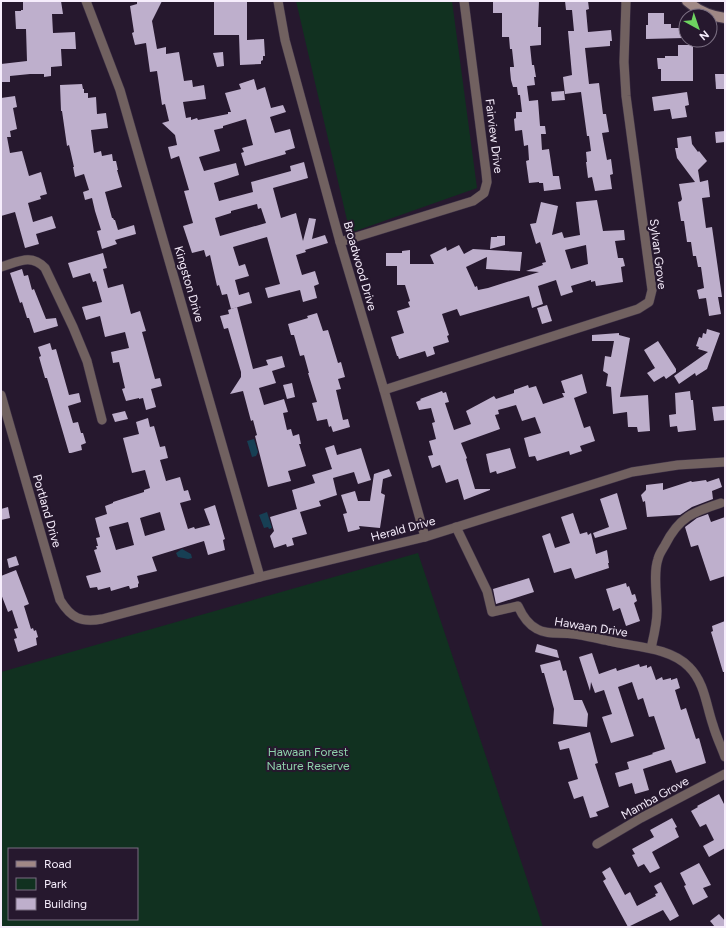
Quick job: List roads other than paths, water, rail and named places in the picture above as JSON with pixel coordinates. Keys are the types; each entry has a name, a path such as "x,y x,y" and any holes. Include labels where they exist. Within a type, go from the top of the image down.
{"street":[{"name":"Kingston Drive","path":"86,1 120,90 260,577"},
{"name":"Broadwood Drive","path":"278,1 285,40 340,242 384,390 425,537"},
{"name":"Fairview Drive","path":"340,242 473,201 484,193 487,182 486,172 464,1"},
{"name":"Sylvan Grove","path":"384,390 638,309 649,302 652,290 624,81 626,1"},
{"path":"687,1 697,10 725,18"},
{"path":"1,267 28,259 34,259 45,268 73,327 87,361 102,420"},
{"name":"Portland Drive","path":"1,395 60,600 70,614 86,621"},
{"name":"Herald Drive","path":"86,621 102,619 260,577 425,537 456,526 632,472 678,465 725,462"},
{"path":"651,648 656,627 657,559 671,532 680,523 698,511 722,503"},
{"name":"Hawaan Drive","path":"456,526 487,592 492,612 518,606 522,615 528,622 536,629 543,632 582,635 651,648 677,658 688,665 695,673 703,688 713,725 725,756"},
{"name":"Mamba Grove","path":"597,844 641,818 725,774"}],"water":[{"path":"254,439 258,452 256,456 252,457 247,441"},
{"path":"267,512 272,528 269,529 268,527 264,528 259,515"},
{"path":"182,549 191,554 192,558 188,559 178,557 176,553"}],"park label":[{"name":"Hawaan Forest Nature Reserve","path":"308,759"}]}
